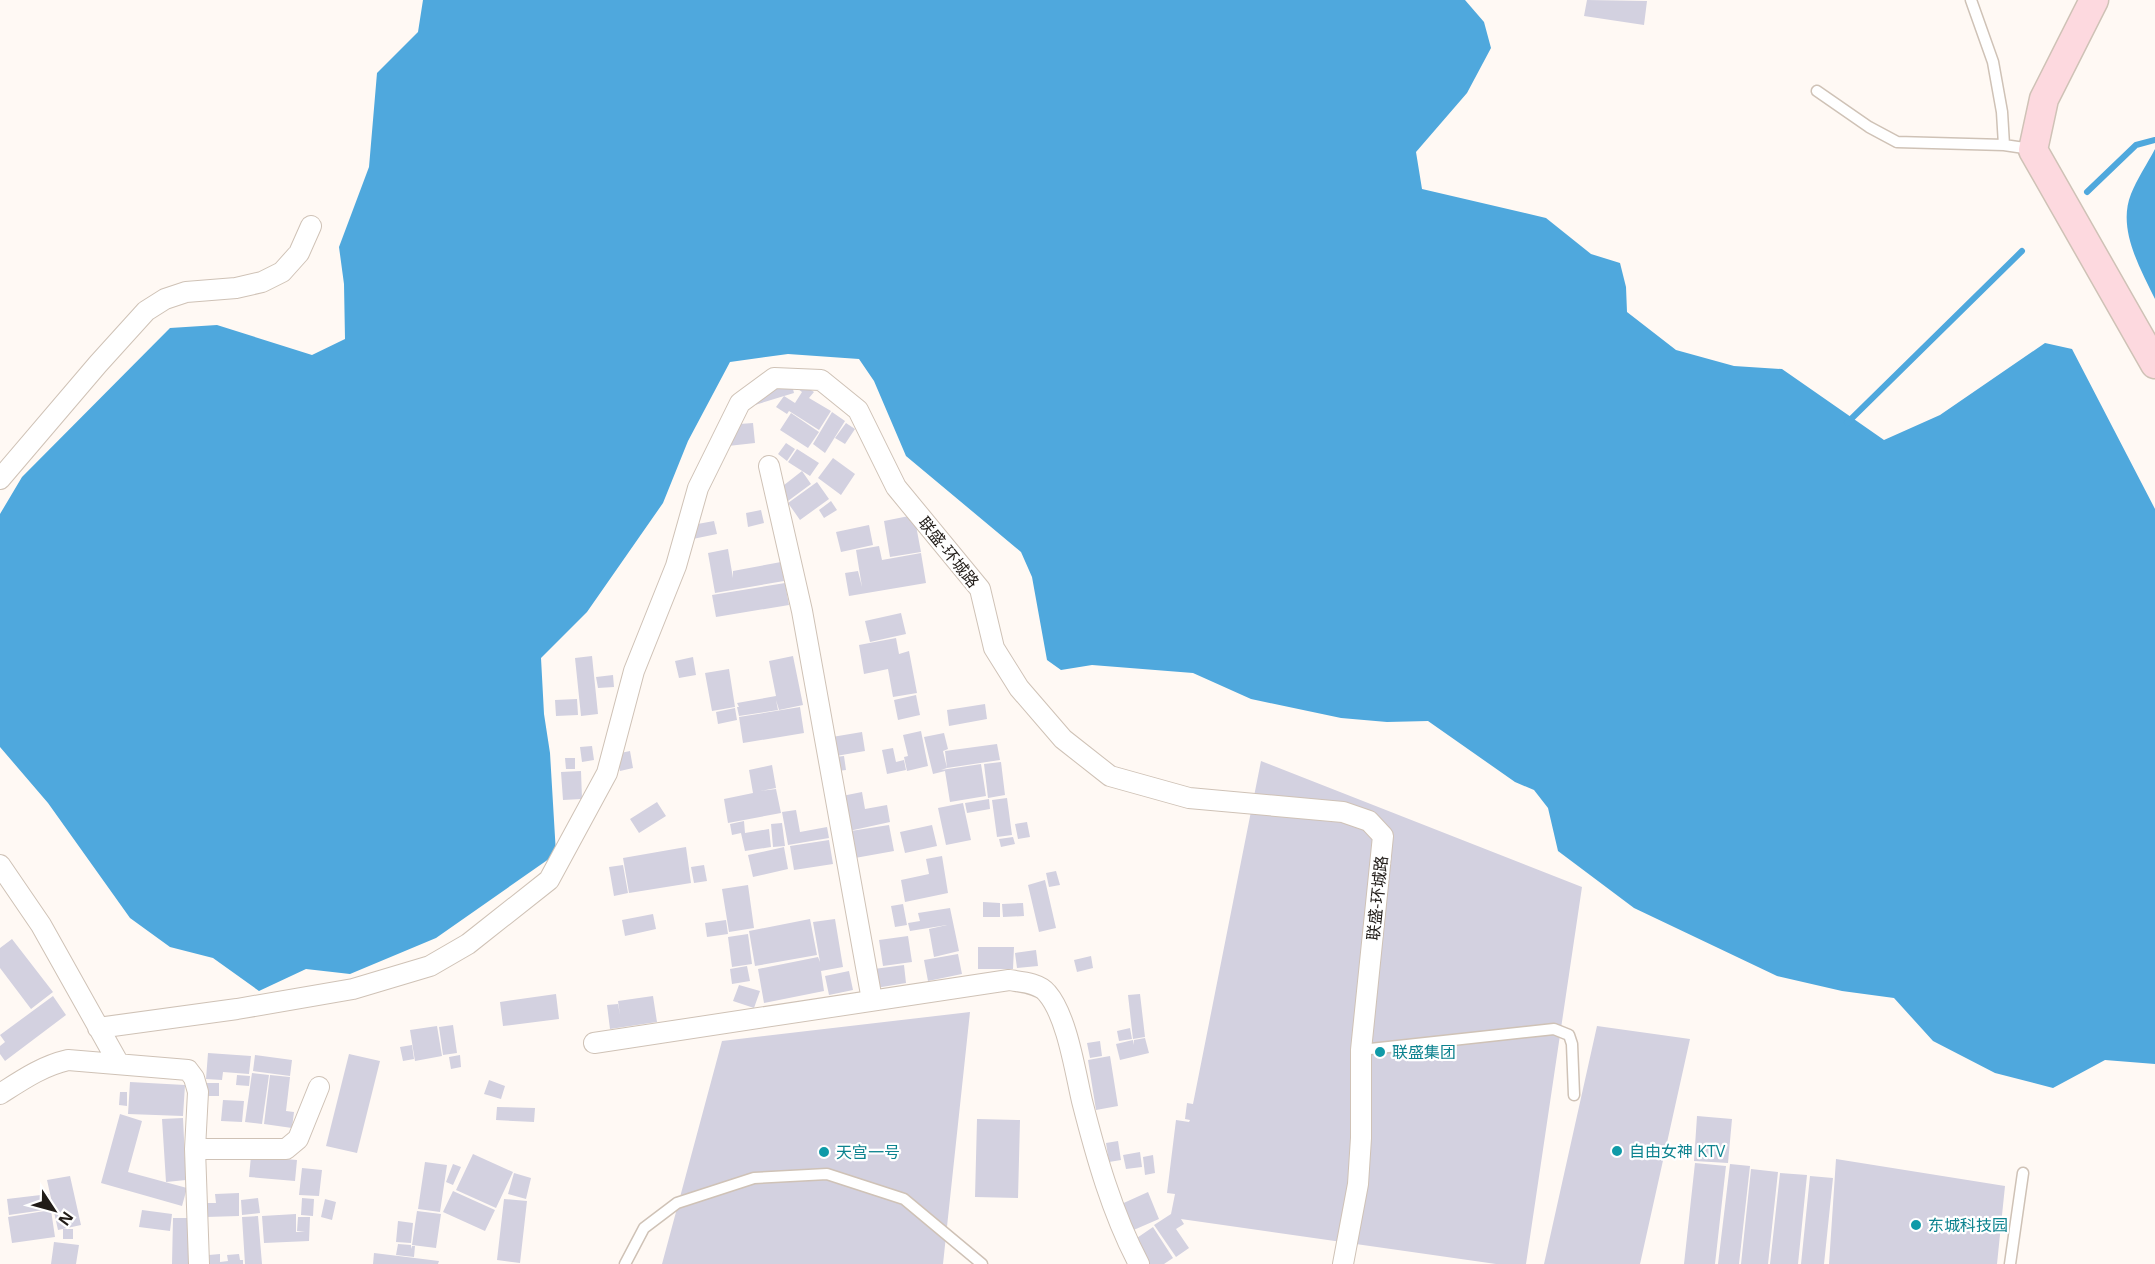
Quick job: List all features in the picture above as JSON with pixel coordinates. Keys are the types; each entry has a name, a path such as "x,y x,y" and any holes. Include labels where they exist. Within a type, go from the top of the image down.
{"street":[{"path":"2094,0 2044,99 2033,150 2155,364"},
{"path":"0,479 146,311 186,292 236,288 262,282 282,272 298,253 311,226"},
{"name":"联盛-环城路","path":"98,1028 237,1009 353,989 430,966 468,944 549,880 607,773 634,671 676,566 698,488 740,403 774,378 821,380 858,411 896,487 980,589 994,648 1019,688 1063,739 1110,776 1150,789 1189,798 1343,812 1369,821 1383,836 1361,1050 1361,1138 1358,1184 1343,1264"},
{"path":"769,466 802,611 872,1000"},
{"path":"0,865 41,925 119,1064"},
{"path":"594,1043 1009,980 1026,982 1045,990 1056,1007 1103,1176 1119,1221 1139,1264"},
{"path":"0,1094 37,1071 68,1060 188,1070 194,1078 198,1092 195,1149 199,1264"},
{"path":"195,1149 286,1149 298,1139 319,1087"}],"lane":[{"path":"1971,0 1993,63 2002,112 2004,145"},
{"path":"1817,91 1869,127 1897,142 2004,145 2033,150"},
{"path":"1361,1050 1554,1029 1569,1035 1572,1044 1574,1095"},
{"path":"2010,1264 2023,1173"},
{"path":"625,1264 644,1228 677,1203 754,1178 827,1174 904,1199 982,1264"}],"water":[{"path":"423,0 1465,0 1484,22 1491,48 1467,93 1416,152 1422,189 1546,218 1591,254 1620,263 1626,287 1627,312 1676,350 1734,366 1782,369 1884,440 1940,415 2045,343 2072,349 2155,509 2155,1064 2105,1060 2053,1088 1995,1073 1933,1041 1894,998 1842,991 1777,976 1634,908 1558,851 1548,808 1534,790 1515,782 1428,721 1387,722 1341,718 1251,699 1193,673 1092,665 1061,670 1047,660 1032,577 1021,552 906,456 874,381 859,359 788,354 730,362 688,441 663,503 587,612 541,658 556,854 436,938 350,974 306,969 259,991 213,958 170,947 130,918 48,803 0,747 0,514 22,477 170,328 217,325 312,355 345,339 344,284 339,247 369,167 377,73 418,32"},
{"path":"2155,149 2155,299 2132,248 2128,234 2127,207 2139,177"}],"building":[{"path":"1587,0 1647,1 1644,25 1584,16"},
{"path":"789,374 794,393 755,405 749,386"},
{"path":"802,384 814,392 809,398 831,411 819,430 789,411 787,414 776,407 784,396 795,403 802,392 798,389"},
{"path":"832,412 845,421 825,453 813,444"},
{"path":"791,413 819,432 808,448 780,430"},
{"path":"753,423 755,443 728,446 726,425"},
{"path":"846,423 855,429 845,444 835,438"},
{"path":"786,443 795,449 787,461 778,454"},
{"path":"797,449 819,463 810,476 788,462"},
{"path":"833,458 855,474 841,495 818,478"},
{"path":"802,471 811,484 788,501 779,489"},
{"path":"817,482 829,499 800,520 788,503"},
{"path":"831,501 837,510 824,518 819,510"},
{"path":"761,510 764,523 748,527 746,513"},
{"path":"914,515 921,552 890,557 884,521"},
{"path":"714,521 717,534 683,541 681,527"},
{"path":"869,525 873,545 841,552 836,532"},
{"path":"879,546 882,560 921,553 926,583 849,596 845,573 858,571 862,587 856,550"},
{"path":"728,549 733,578 733,571 781,562 784,581 715,593 708,553"},
{"path":"785,583 789,605 716,617 712,595"},
{"path":"901,613 906,634 870,642 865,621"},
{"path":"896,638 899,654 909,651 917,693 893,697 888,669 864,674 859,645"},
{"path":"592,656 598,714 581,716 575,658"},
{"path":"793,656 803,705 779,710 776,700 778,710 739,716 737,703 776,696 769,661"},
{"path":"693,657 696,675 679,678 675,661"},
{"path":"729,669 735,707 712,711 705,673"},
{"path":"613,675 614,687 598,688 596,677"},
{"path":"916,695 920,715 898,720 894,700"},
{"path":"577,699 578,715 556,716 555,700"},
{"path":"985,704 987,719 949,726 947,710"},
{"path":"800,707 804,733 743,743 739,717"},
{"path":"735,708 737,720 718,724 716,712"},
{"path":"921,731 928,766 907,771 904,757 908,756 903,735"},
{"path":"862,732 865,751 836,756 832,737"},
{"path":"944,733 948,749 943,751 947,768 941,770 981,764 986,796 950,802 945,771 933,774 924,737"},
{"path":"997,744 1000,760 947,768 945,751"},
{"path":"592,746 594,760 582,762 580,747"},
{"path":"893,748 896,762 904,760 906,770 887,774 882,750"},
{"path":"630,751 633,768 620,771 616,754"},
{"path":"844,756 846,770 837,771 835,757"},
{"path":"565,758 575,758 575,769 566,769"},
{"name":"联盛集团","path":"1261,761 1582,887 1526,1264 1496,1264 1181,1219 1184,1224 1176,1229 1189,1248 1176,1257 1154,1225 1171,1214 1175,1194 1167,1193 1176,1120 1189,1122 1190,1120 1185,1119 1187,1103 1193,1104"},
{"path":"1001,762 1005,795 988,798 984,764"},
{"path":"772,765 776,788 760,791 776,789 781,813 728,823 724,799 753,793 749,770"},
{"path":"581,771 582,799 563,800 561,772"},
{"path":"862,792 865,809 887,805 890,822 849,831 842,796"},
{"path":"1007,798 1012,835 997,837 992,800"},
{"path":"989,799 990,809 967,813 965,803"},
{"path":"657,802 666,816 639,833 630,819"},
{"path":"963,803 971,840 946,845 938,808"},
{"path":"796,810 800,832 827,827 829,838 788,845 782,812"},
{"path":"744,821 745,833 769,829 771,847 745,851 741,833 732,835 730,824"},
{"path":"1027,822 1030,837 1018,839 1015,824"},
{"path":"782,823 785,846 773,847 771,824"},
{"path":"889,825 894,851 855,858 851,831"},
{"path":"932,825 937,846 905,853 900,832"},
{"path":"1013,837 1015,844 1001,847 999,839"},
{"path":"829,840 833,864 794,870 790,846"},
{"path":"686,847 691,883 629,893 623,858"},
{"path":"784,847 788,869 753,877 748,855"},
{"path":"942,856 948,893 905,902 901,880 929,874 926,859"},
{"path":"623,865 628,893 614,896 609,867"},
{"path":"704,865 707,881 694,883 691,867"},
{"path":"1056,871 1060,885 1049,887 1046,873"},
{"path":"1045,880 1056,928 1039,932 1028,885"},
{"path":"748,885 754,928 729,932 722,889"},
{"path":"983,902 1000,903 1000,917 983,917"},
{"path":"1023,903 1024,916 1003,917 1002,904"},
{"path":"903,904 907,925 895,927 891,906"},
{"path":"950,908 959,951 934,957 929,929 947,925 910,931 908,923 920,921 918,913"},
{"path":"653,914 656,929 625,936 622,920"},
{"path":"810,919 817,955 755,966 749,931"},
{"path":"835,919 843,967 821,971 824,991 764,1003 758,969 818,957 820,962 813,922"},
{"path":"726,920 728,934 707,937 705,923"},
{"path":"748,934 752,964 732,967 728,937"},
{"path":"908,936 912,962 883,966 879,940"},
{"path":"12,939 53,992 31,1009 0,968 0,948"},
{"path":"978,947 1014,947 1013,969 978,969"},
{"path":"1036,950 1038,966 1017,968 1015,953"},
{"path":"958,954 962,974 928,981 924,960"},
{"path":"1091,956 1093,968 1077,972 1074,960"},
{"path":"904,965 906,983 876,988 874,969"},
{"path":"747,966 750,981 732,984 730,969"},
{"path":"849,971 853,990 829,995 825,976"},
{"path":"739,985 760,991 754,1008 733,1001"},
{"path":"556,994 559,1019 503,1026 500,1002"},
{"path":"1140,994 1145,1037 1133,1039 1128,995"},
{"path":"53,996 66,1015 5,1061 0,1054 0,1046 5,1042 0,1035"},
{"path":"653,996 657,1022 610,1029 607,1005 618,1004 620,1015 618,1001"},
{"name":"天宫一号","path":"970,1012 943,1264 662,1264 722,1041"},
{"path":"453,1025 457,1053 443,1055 439,1027"},
{"path":"437,1026 442,1056 415,1061 410,1030"},
{"name":"自由女神 KTV","path":"1597,1026 1690,1039 1640,1264 1544,1264"},
{"path":"1130,1028 1132,1039 1119,1041 1117,1031"},
{"path":"1145,1038 1149,1053 1120,1060 1116,1044 1133,1040 1134,1045 1134,1040"},
{"path":"1100,1041 1102,1056 1090,1058 1087,1043"},
{"path":"412,1045 414,1059 403,1061 400,1047"},
{"path":"208,1053 251,1056 249,1074 223,1072 222,1080 206,1079"},
{"path":"349,1054 380,1061 357,1153 326,1146"},
{"path":"255,1055 292,1060 290,1076 253,1071"},
{"path":"460,1055 461,1067 451,1069 449,1057"},
{"path":"1110,1056 1118,1106 1096,1110 1088,1060"},
{"path":"252,1073 269,1075 262,1124 245,1122"},
{"path":"237,1075 250,1076 249,1086 236,1085"},
{"path":"270,1075 290,1077 286,1111 294,1112 292,1128 264,1124"},
{"path":"489,1080 505,1086 501,1099 484,1094"},
{"path":"130,1082 185,1085 183,1116 128,1114"},
{"path":"207,1083 219,1083 219,1096 207,1096"},
{"path":"120,1092 127,1092 127,1106 119,1105"},
{"path":"223,1100 244,1101 242,1122 221,1121"},
{"path":"497,1107 535,1108 534,1122 496,1120"},
{"path":"120,1114 142,1121 128,1172 187,1188 182,1206 101,1183"},
{"path":"1697,1116 1732,1119 1728,1163 1694,1161"},
{"path":"183,1118 186,1180 166,1182 162,1119"},
{"path":"977,1119 1020,1120 1018,1198 975,1197"},
{"path":"1118,1141 1121,1160 1109,1162 1106,1143"},
{"path":"1140,1152 1142,1167 1126,1169 1123,1155"},
{"path":"473,1154 513,1172 496,1208 456,1190"},
{"path":"1153,1155 1155,1173 1145,1175 1143,1157"},
{"path":"251,1156 297,1160 295,1181 249,1177"},
{"name":"东城科技园","path":"1836,1159 2005,1186 1997,1264 1829,1264"},
{"path":"425,1162 447,1165 440,1212 418,1209"},
{"path":"1695,1163 1726,1166 1715,1264 1684,1264"},
{"path":"453,1164 461,1167 453,1185 446,1182"},
{"path":"1730,1164 1750,1166 1739,1264 1718,1264"},
{"path":"302,1168 322,1170 319,1196 299,1195"},
{"path":"1751,1169 1778,1172 1768,1264 1741,1264"},
{"path":"514,1173 531,1178 526,1199 508,1194"},
{"path":"1780,1173 1807,1175 1798,1264 1770,1264"},
{"path":"70,1176 81,1225 58,1230 47,1180"},
{"path":"1810,1176 1833,1178 1824,1264 1801,1264"},
{"path":"453,1191 495,1210 485,1231 443,1212"},
{"path":"1148,1192 1159,1219 1129,1232 1117,1206"},
{"path":"239,1193 239,1216 206,1217 206,1203 216,1203 215,1194"},
{"path":"49,1194 51,1209 9,1215 7,1199"},
{"path":"258,1198 260,1213 242,1215 241,1200"},
{"path":"302,1198 314,1199 313,1216 301,1215"},
{"path":"325,1199 336,1202 332,1220 321,1217"},
{"path":"504,1199 527,1201 520,1263 497,1260"},
{"path":"51,1210 55,1237 12,1243 8,1217"},
{"path":"142,1210 172,1214 170,1231 139,1227"},
{"path":"417,1211 441,1214 436,1248 412,1245"},
{"path":"296,1214 296,1232 305,1232 297,1231 298,1217 310,1217 309,1241 264,1243 262,1216"},
{"path":"258,1216 262,1264 245,1264 242,1217"},
{"path":"173,1218 190,1218 189,1264 172,1264"},
{"path":"398,1221 413,1223 411,1243 396,1242"},
{"path":"1153,1227 1173,1258 1164,1264 1146,1264 1131,1242"},
{"path":"63,1229 73,1229 73,1239 63,1239"},
{"path":"54,1242 79,1245 76,1264 51,1264"},
{"path":"398,1244 411,1245 411,1249 415,1246 414,1257 396,1255"},
{"path":"374,1253 439,1261 438,1264 373,1264"},
{"path":"220,1254 220,1262 228,1261 227,1255 239,1254 243,1264 210,1264 209,1255"}],"waterway":[{"path":"2087,192 2136,145 2155,140"},
{"path":"1847,423 2022,251"}],"place":[{"name":"联盛集团","path":"1380,1052"},
{"name":"自由女神 KTV","path":"1617,1151"},
{"name":"天宫一号","path":"824,1152"},
{"name":"东城科技园","path":"1916,1225"}]}
